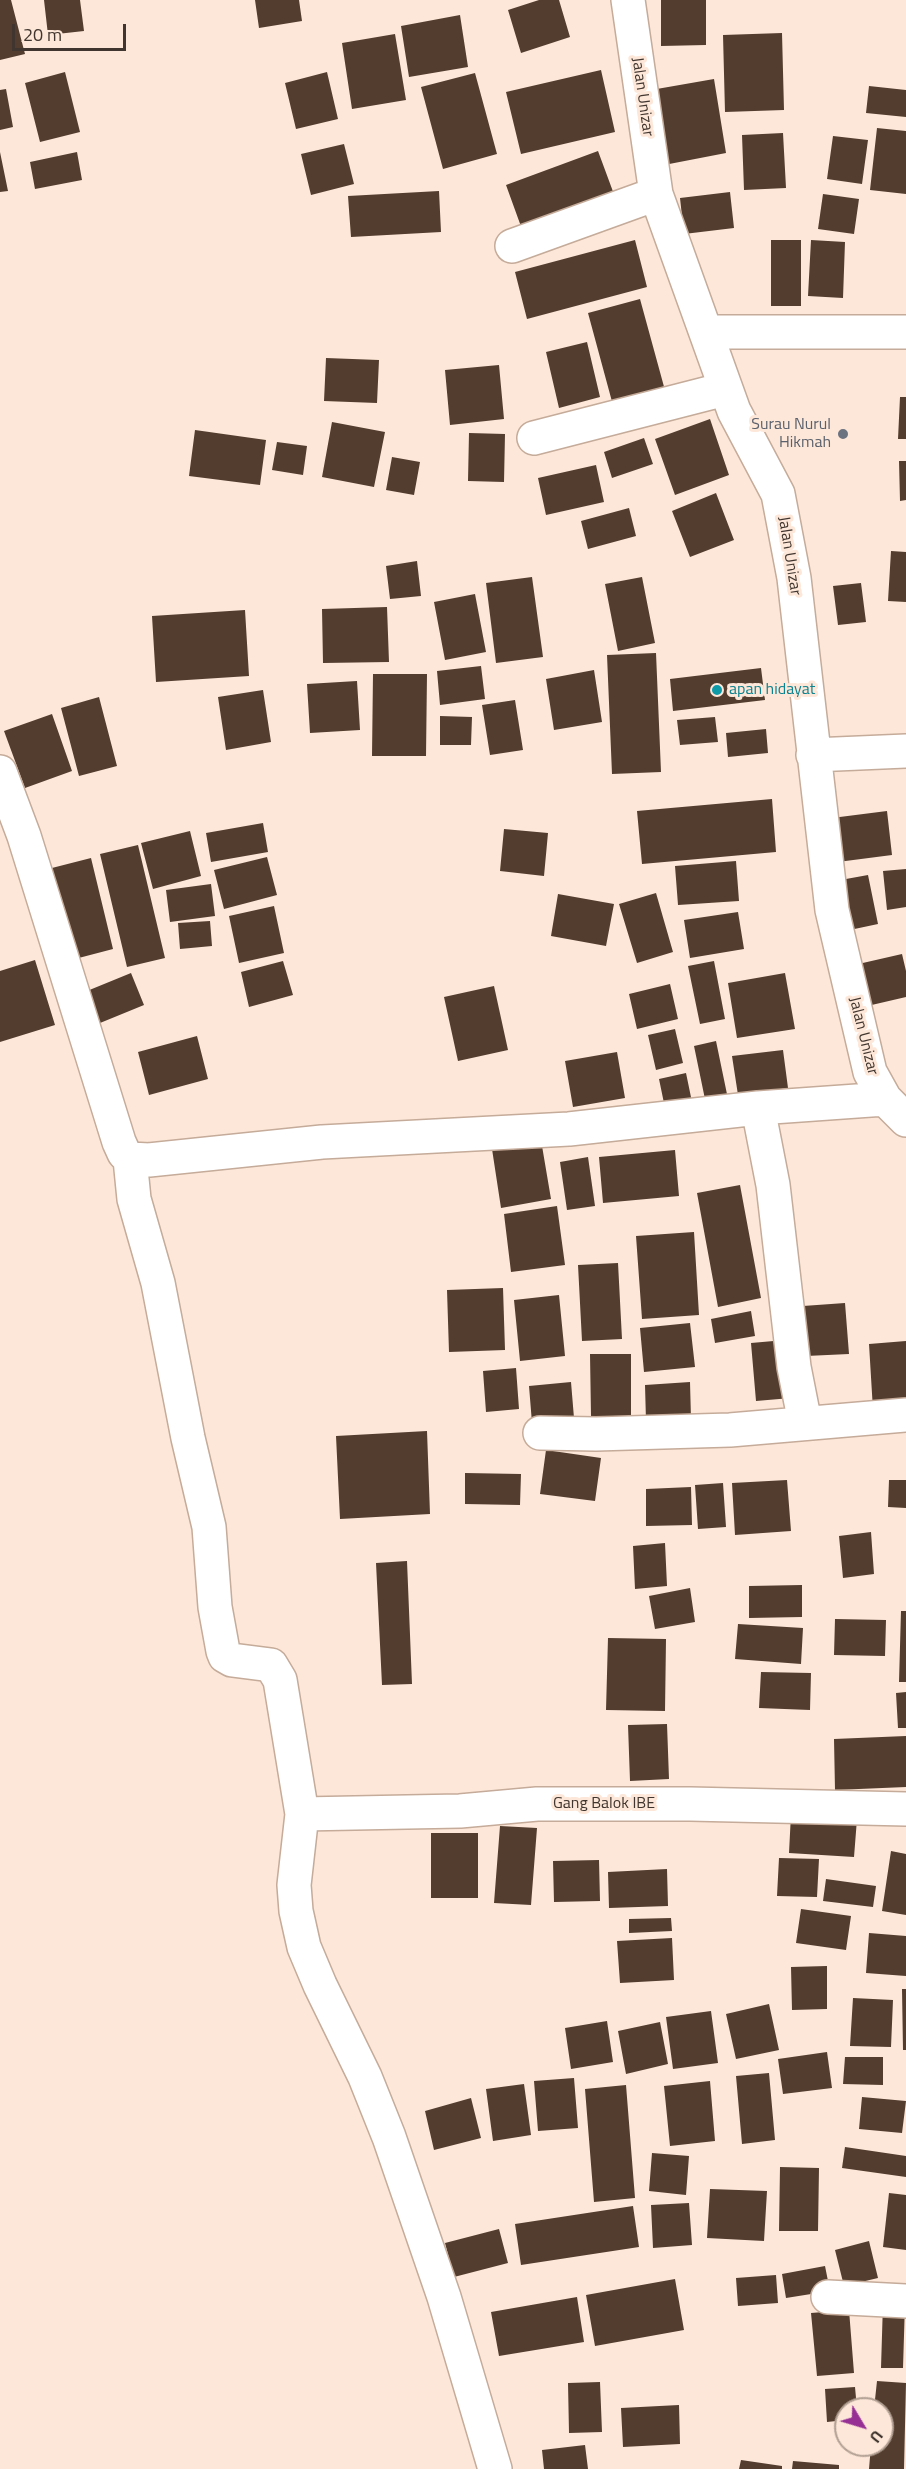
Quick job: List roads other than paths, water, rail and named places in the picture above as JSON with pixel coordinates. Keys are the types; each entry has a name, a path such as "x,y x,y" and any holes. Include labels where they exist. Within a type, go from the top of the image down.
{"street":[{"name":"Jalan Unizar","path":"628,0 656,194 734,411 778,494 794,578 832,910 870,1072 895,1109"},
{"path":"512,246 656,194"},
{"path":"707,332 906,332"},
{"path":"534,438 725,388"},
{"path":"813,755 906,751"},
{"path":"0,772 24,836 119,1142 130,1159 134,1199 158,1283 188,1438 209,1527 215,1607 223,1651 232,1660 271,1665 280,1680 302,1814 294,1885 296,1911 304,1947 365,2077 389,2137 444,2297 495,2469"},
{"path":"130,1159 149,1160 322,1142 569,1129 759,1108 895,1109"},
{"path":"759,1108 772,1185 794,1366 805,1423"},
{"path":"540,1433 596,1434 719,1430 906,1415"},
{"name":"Gang Balok IBE","path":"302,1814 460,1811 537,1804 690,1804 906,1809"},
{"path":"828,2297 906,2301"}],"place":[{"name":"Surau Nurul Hikmah","path":"843,434"},
{"name":"apan hidayat","path":"717,690"}]}
